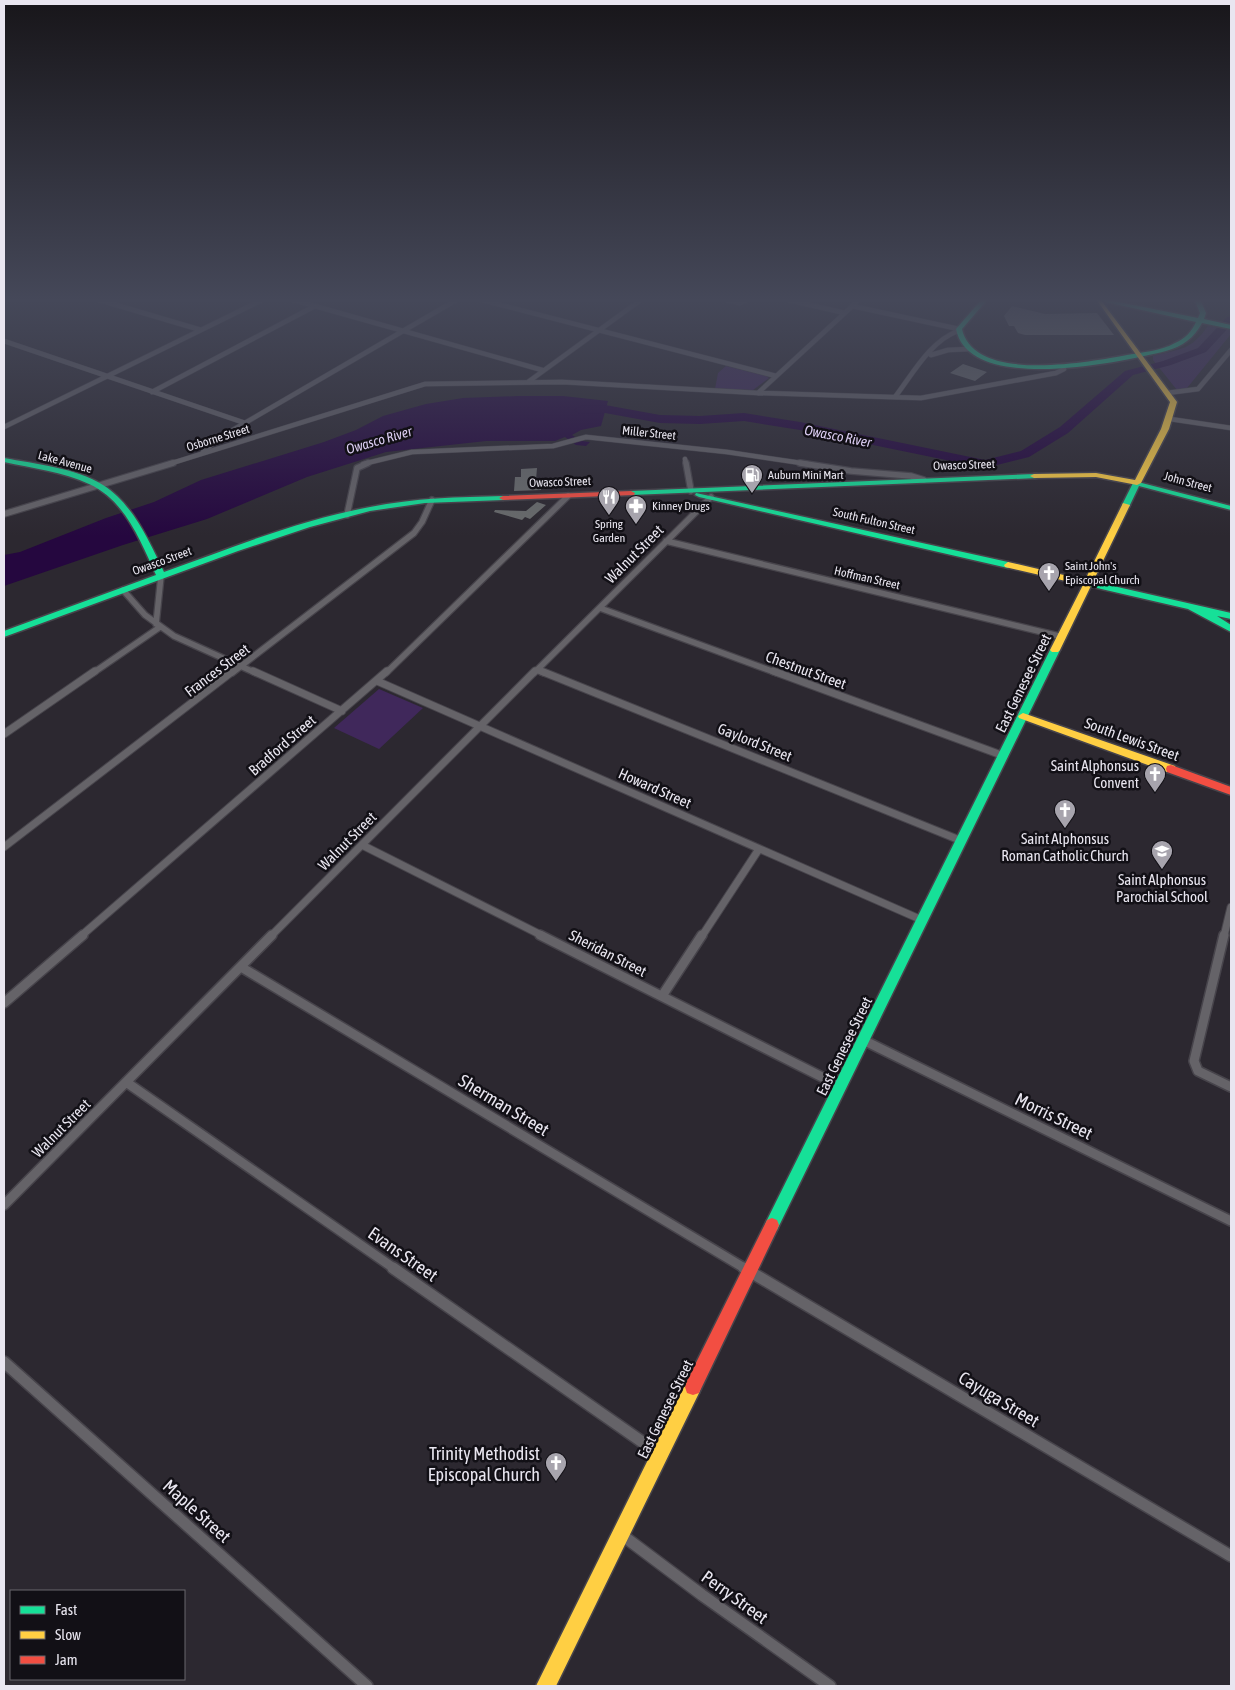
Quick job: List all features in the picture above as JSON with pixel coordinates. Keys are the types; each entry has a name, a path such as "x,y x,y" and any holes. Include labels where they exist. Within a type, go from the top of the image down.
{"main road":[{"path":"1156,378 1167,392 1175,407 1170,420"},
{"name":"East Genesee Street","path":"546,1686 1087,584 1170,420"},
{"name":"Lake Avenue","path":"4,460 100,486 116,502 136,528 161,576"},
{"name":"Owasco Street","path":"4,634 262,540 347,515 432,500 691,491 711,493 924,480 1081,474 1137,483"},
{"name":"John Street","path":"1137,483 1231,508"},
{"name":"South Fulton Street","path":"654,492 711,493 1181,605"},
{"path":"1181,605 1231,616"},
{"path":"1181,605 1215,618 1231,629"},
{"name":"South Lewis Street","path":"1023,716 1231,791"}],"street":[{"path":"4,427 103,378"},
{"path":"112,378 245,423"},
{"path":"152,392 179,378"},
{"path":"201,454 219,438 323,378"},
{"path":"528,382 533,378"},
{"path":"758,393 774,378"},
{"path":"895,397 911,378"},
{"name":"Osborne Street","path":"4,514 100,486 425,384 589,383 758,393 924,398 1035,378"},
{"path":"1167,392 1186,392 1198,389 1207,378"},
{"path":"1170,420 1231,428"},
{"name":"Miller Street","path":"347,515 357,468 372,462 416,451 553,446 581,438 727,452 845,470 911,476 924,480"},
{"path":"686,459 691,491"},
{"name":"Walnut Street","path":"4,1205 600,608 711,493"},
{"name":"Bradford Street","path":"4,1003 377,680 568,496"},
{"name":"Frances Street","path":"4,847 243,666 414,533 422,522 432,500"},
{"name":"Hoffman Street","path":"666,541 1062,636"},
{"path":"158,626 161,576"},
{"path":"123,590 142,612 158,626 174,636 342,711"},
{"name":"Chestnut Street","path":"600,608 1004,756"},
{"path":"4,734 158,626"},
{"name":"Gaylord Street","path":"537,670 962,841"},
{"name":"Howard Street","path":"377,680 922,920"},
{"name":"Sheridan Street","path":"362,845 840,1086"},
{"path":"662,996 759,849"},
{"path":"1231,907 1227,941 1201,1029 1194,1062 1198,1070 1231,1087"},
{"name":"Sherman Street","path":"241,967 656,1216 750,1270"},
{"name":"Morris Street","path":"863,1040 1231,1221"},
{"name":"Evans Street","path":"126,1082 659,1454"},
{"name":"Cayuga Street","path":"750,1270 1231,1556"},
{"name":"Maple Street","path":"4,1362 367,1686"},
{"name":"Perry Street","path":"620,1534 830,1686"}],"shaded area":[{"path":"717,378 769,378 753,390 715,389"},
{"path":"1167,378 1195,378 1187,388 1177,390"},
{"path":"379,689 423,708 379,749 334,728"}],"water":[{"path":"563,396 608,401 601,426 581,430 572,435 582,441 590,442 586,446 576,445 565,437 555,441 486,441 386,452 307,477 207,519 123,545 4,586 4,555 20,552 106,518 154,502 201,480 324,442 356,430 383,416 426,404 463,398"}],"building":[{"path":"965,378 979,378 975,381"},
{"path":"537,468 536,480 541,480 541,490 514,491 515,477 521,477 521,469"},
{"path":"537,502 546,505 530,519 525,517 522,520 494,512 495,510 526,511"}],"waterway":[{"name":"Owasco River","path":"580,410 605,409 660,419 700,420 744,417 800,426 985,464 1025,454 1064,430 1123,378"}],"traffic: fast":[{"path":"4,460 68,474 101,487 129,515 144,539 161,576"},
{"path":"631,493 1034,476"},
{"path":"1126,505 1137,483 1231,508"},
{"path":"699,495 1008,565"},
{"path":"4,634 235,549 307,525 370,509 425,501 503,498"},
{"path":"1087,583 1231,616"},
{"path":"1192,609 1215,618 1231,629"},
{"path":"772,1225 1055,650"}],"traffic: slow":[{"path":"1137,483 1165,429 1174,402 1156,378"},
{"path":"1034,476 1096,475 1137,483"},
{"path":"1055,650 1126,505"},
{"path":"1008,565 1087,583"},
{"path":"1023,716 1171,769"},
{"path":"546,1686 693,1387"}],"traffic: jam":[{"path":"503,498 631,493"},
{"path":"1171,769 1231,791"},
{"path":"693,1387 772,1225"}],"place":[{"name":"Auburn Mini Mart","path":"752,494"},
{"name":"Spring Garden","path":"609,516"},
{"name":"Kinney Drugs","path":"636,525"},
{"name":"Saint John's Episcopal Church","path":"1049,592"},
{"name":"Saint Alphonsus Convent","path":"1155,793"},
{"name":"Saint Alphonsus Roman Catholic Church","path":"1065,829"},
{"name":"Saint Alphonsus Parochial School","path":"1162,870"},
{"name":"Trinity Methodist Episcopal Church","path":"556,1482"}]}
